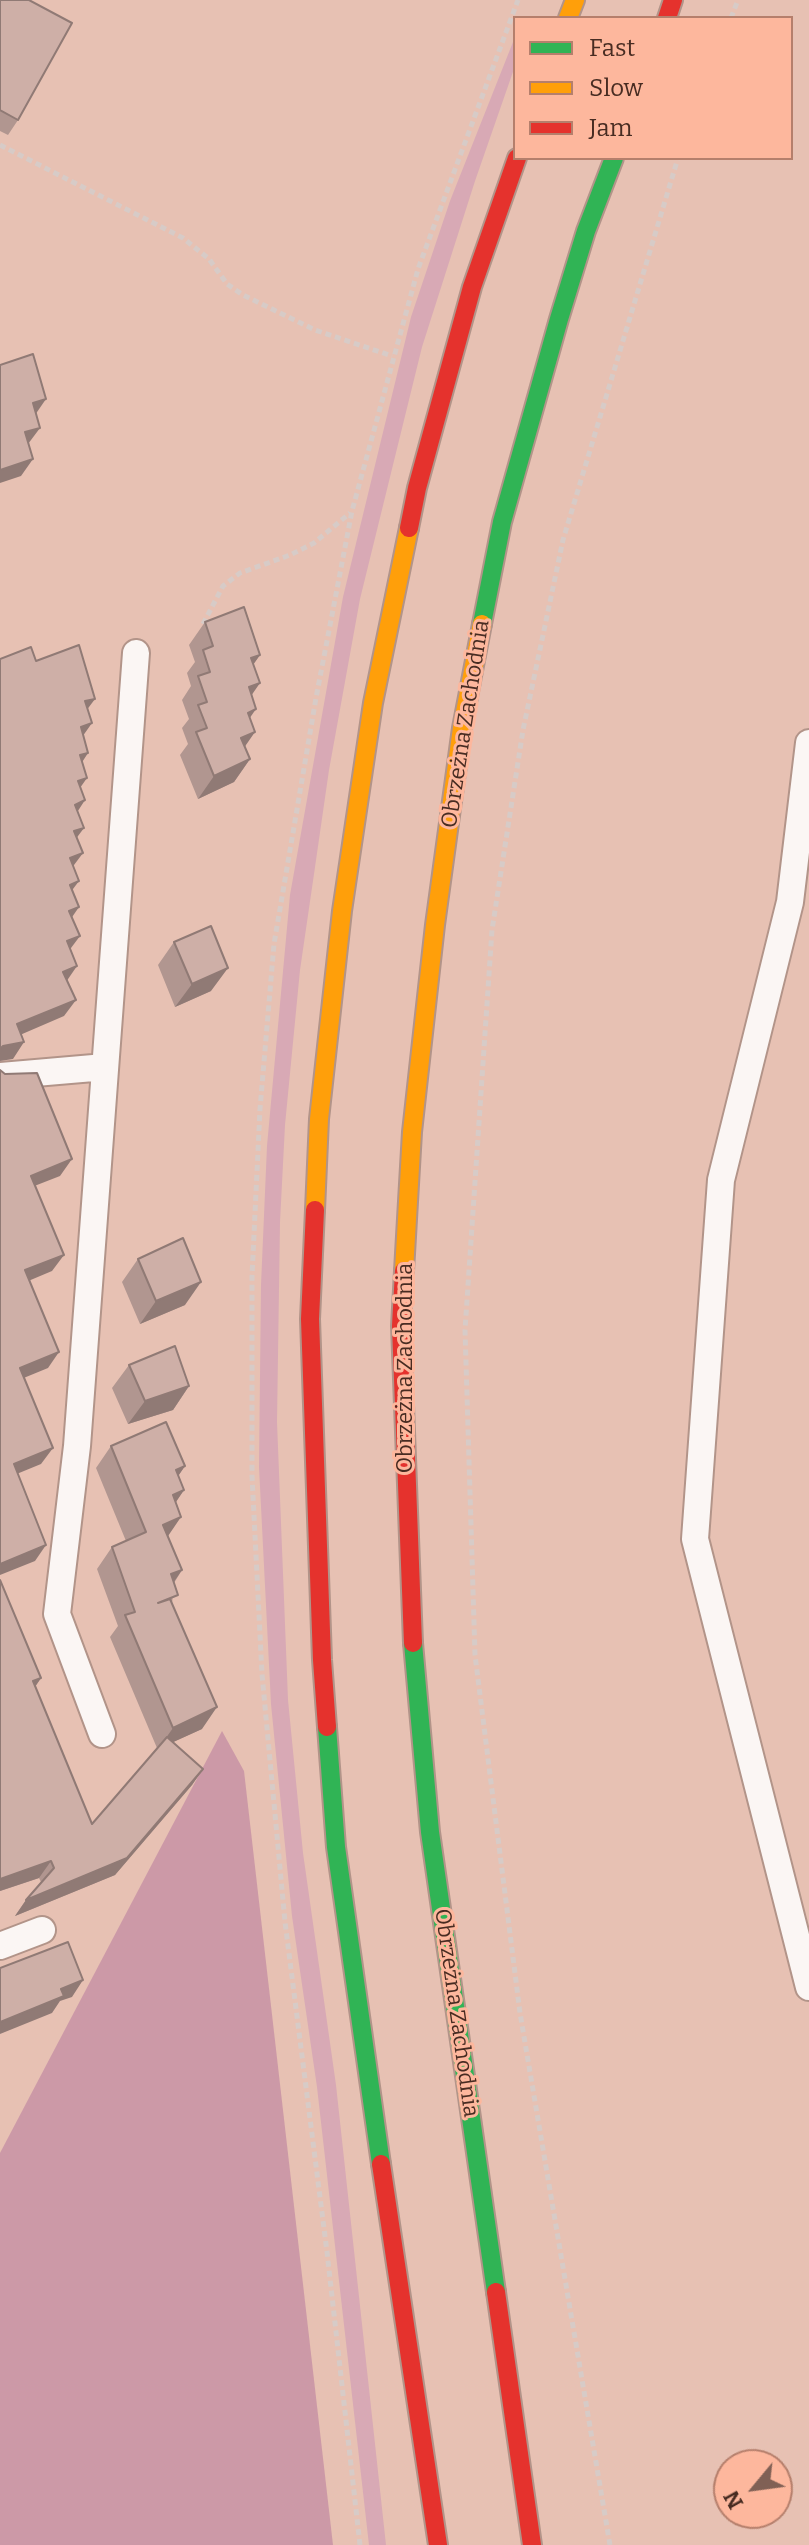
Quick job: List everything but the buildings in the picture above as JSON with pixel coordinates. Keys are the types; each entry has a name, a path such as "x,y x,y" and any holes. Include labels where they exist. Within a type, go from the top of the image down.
{"street":[{"path":"438,2545 336,1847 322,1660 310,1319 319,1119 342,911 373,703 417,488 472,287 516,160"},
{"name":"Obrzeżna Zachodnia","path":"532,2545 430,1832 414,1668 401,1326 412,1132 435,925 462,728 502,522 586,231 613,160"}],"lane":[{"path":"102,1734 57,1614 77,1446 136,653"},
{"path":"809,743 790,902 721,1180 695,1539 809,1987"},
{"path":"0,1076 105,1067"},
{"path":"0,1946 42,1930"}],"path":[{"path":"0,145 183,238 209,259 227,284 243,295 315,330 392,356"},
{"path":"610,2545 520,2013 475,1655 465,1330 492,930 523,730 563,540 677,160"},
{"path":"203,624 223,586 240,573 314,543 352,511"}],"shaded area":[{"path":"513,42 513,72 422,347 360,599 329,770 300,970 285,1125 277,1422 288,1700 303,1853 336,2085 386,2545 369,2545 317,2087 292,1916 271,1704 259,1467 261,1285 267,1146 290,895 343,597 411,317 450,201"},
{"path":"222,1731 244,1771 333,2545 0,2545 0,2153"}],"traffic: fast":[{"path":"482,624 502,522 559,319 586,231 613,160"},
{"path":"413,1643 430,1832 496,2292"},
{"path":"327,1727 336,1847 381,2164"}],"traffic: slow":[{"path":"569,16 575,0"},
{"path":"315,1210 319,1119 342,911 373,703 409,528"},
{"path":"404,1271 412,1132 435,925 462,728 482,624"}],"traffic: jam":[{"path":"668,16 673,0"},
{"path":"409,528 472,287 516,160"},
{"path":"315,1210 310,1319 327,1727"},
{"path":"404,1271 401,1326 413,1643"},
{"path":"381,2164 438,2545"},
{"path":"496,2292 532,2545"}]}
